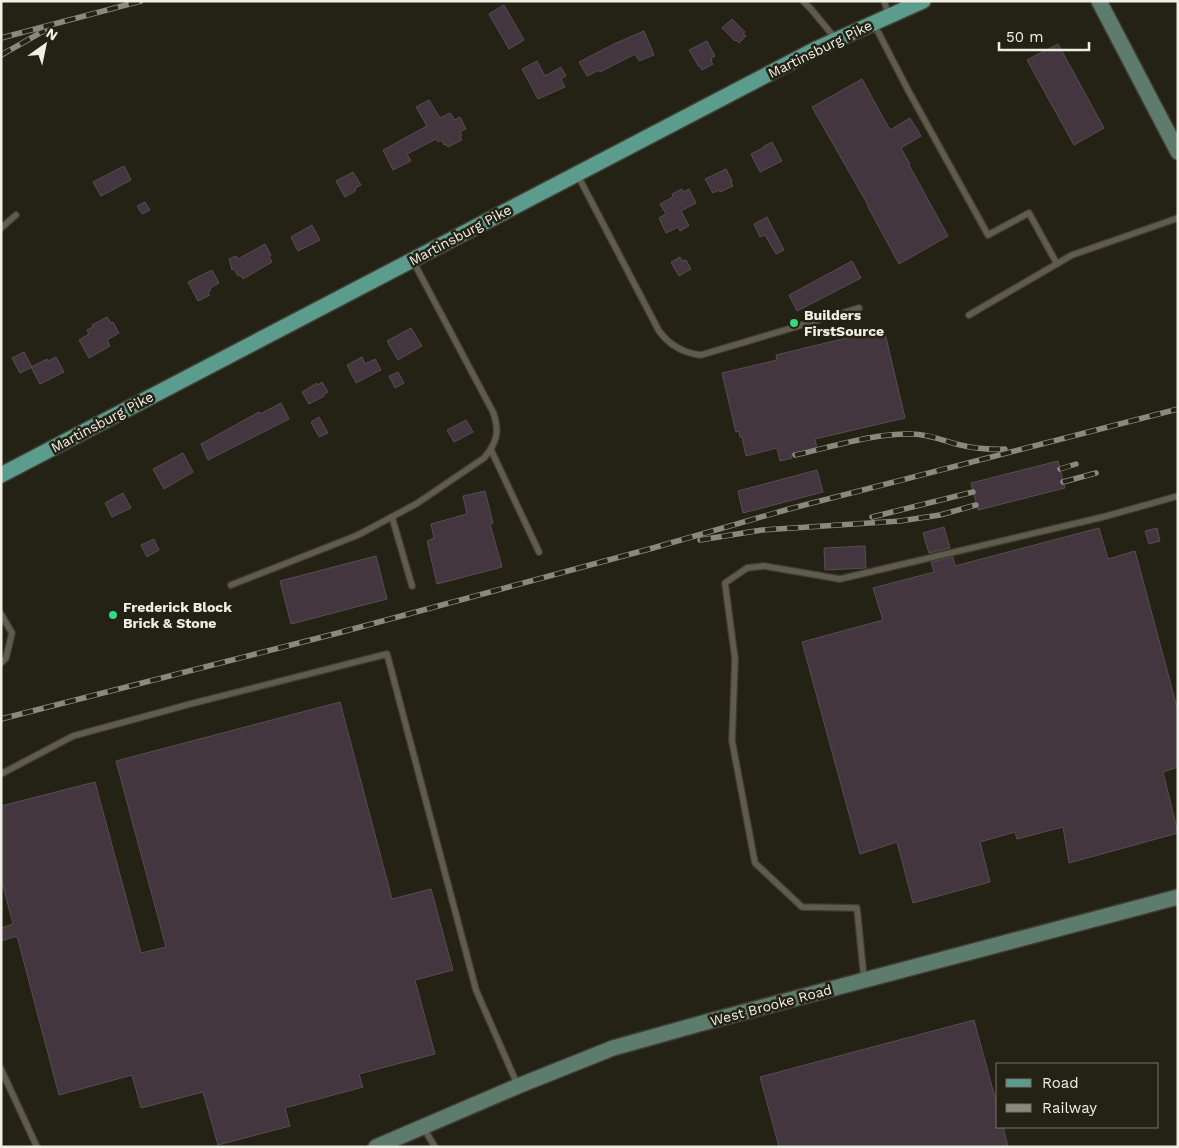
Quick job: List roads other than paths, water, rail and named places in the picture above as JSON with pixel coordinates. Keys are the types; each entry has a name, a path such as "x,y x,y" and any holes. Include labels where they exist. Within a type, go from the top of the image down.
{"main road":[{"name":"Martinsburg Pike","path":"1,475 836,40 923,1"}],"street":[{"path":"1099,1 1178,152"},
{"name":"West Brooke Road","path":"376,1147 518,1086 614,1048 1178,897"}],"lane":[{"path":"803,1 836,40"},
{"path":"884,1 889,16"},
{"path":"873,23 988,236 1029,212 1057,264"},
{"path":"577,174 659,331 669,343 679,350 701,355 859,308"},
{"path":"1,228 16,215"},
{"path":"969,315 1078,253 1178,218"},
{"path":"231,586 358,535 416,504 484,458 491,450 496,440 497,430 493,412 412,260"},
{"path":"491,450 539,552"},
{"path":"865,980 857,908 802,907 755,863 732,741 735,659 725,583 747,568 764,566 840,579 1103,516 1178,496"},
{"path":"392,517 412,586"},
{"path":"1,614 12,633 6,658 1,663"},
{"path":"1,774 72,736 387,654 476,990 518,1086"},
{"path":"1,1069 37,1147"},
{"path":"423,1126 435,1147"}],"railway":[{"path":"1,38 141,1"},
{"path":"1,55 45,31"},
{"path":"1,719 338,633 653,548 789,509 1178,409"},
{"path":"795,455 853,441 898,434 923,435 974,448 1005,449"},
{"path":"1060,469 1076,464"},
{"path":"1063,482 1096,473"},
{"path":"872,517 973,492"},
{"path":"700,540 762,530 900,521 940,515 976,505"}],"place":[{"name":"Builders FirstSource","path":"794,323"},
{"name":"Frederick Block Brick & Stone","path":"113,615"}]}
